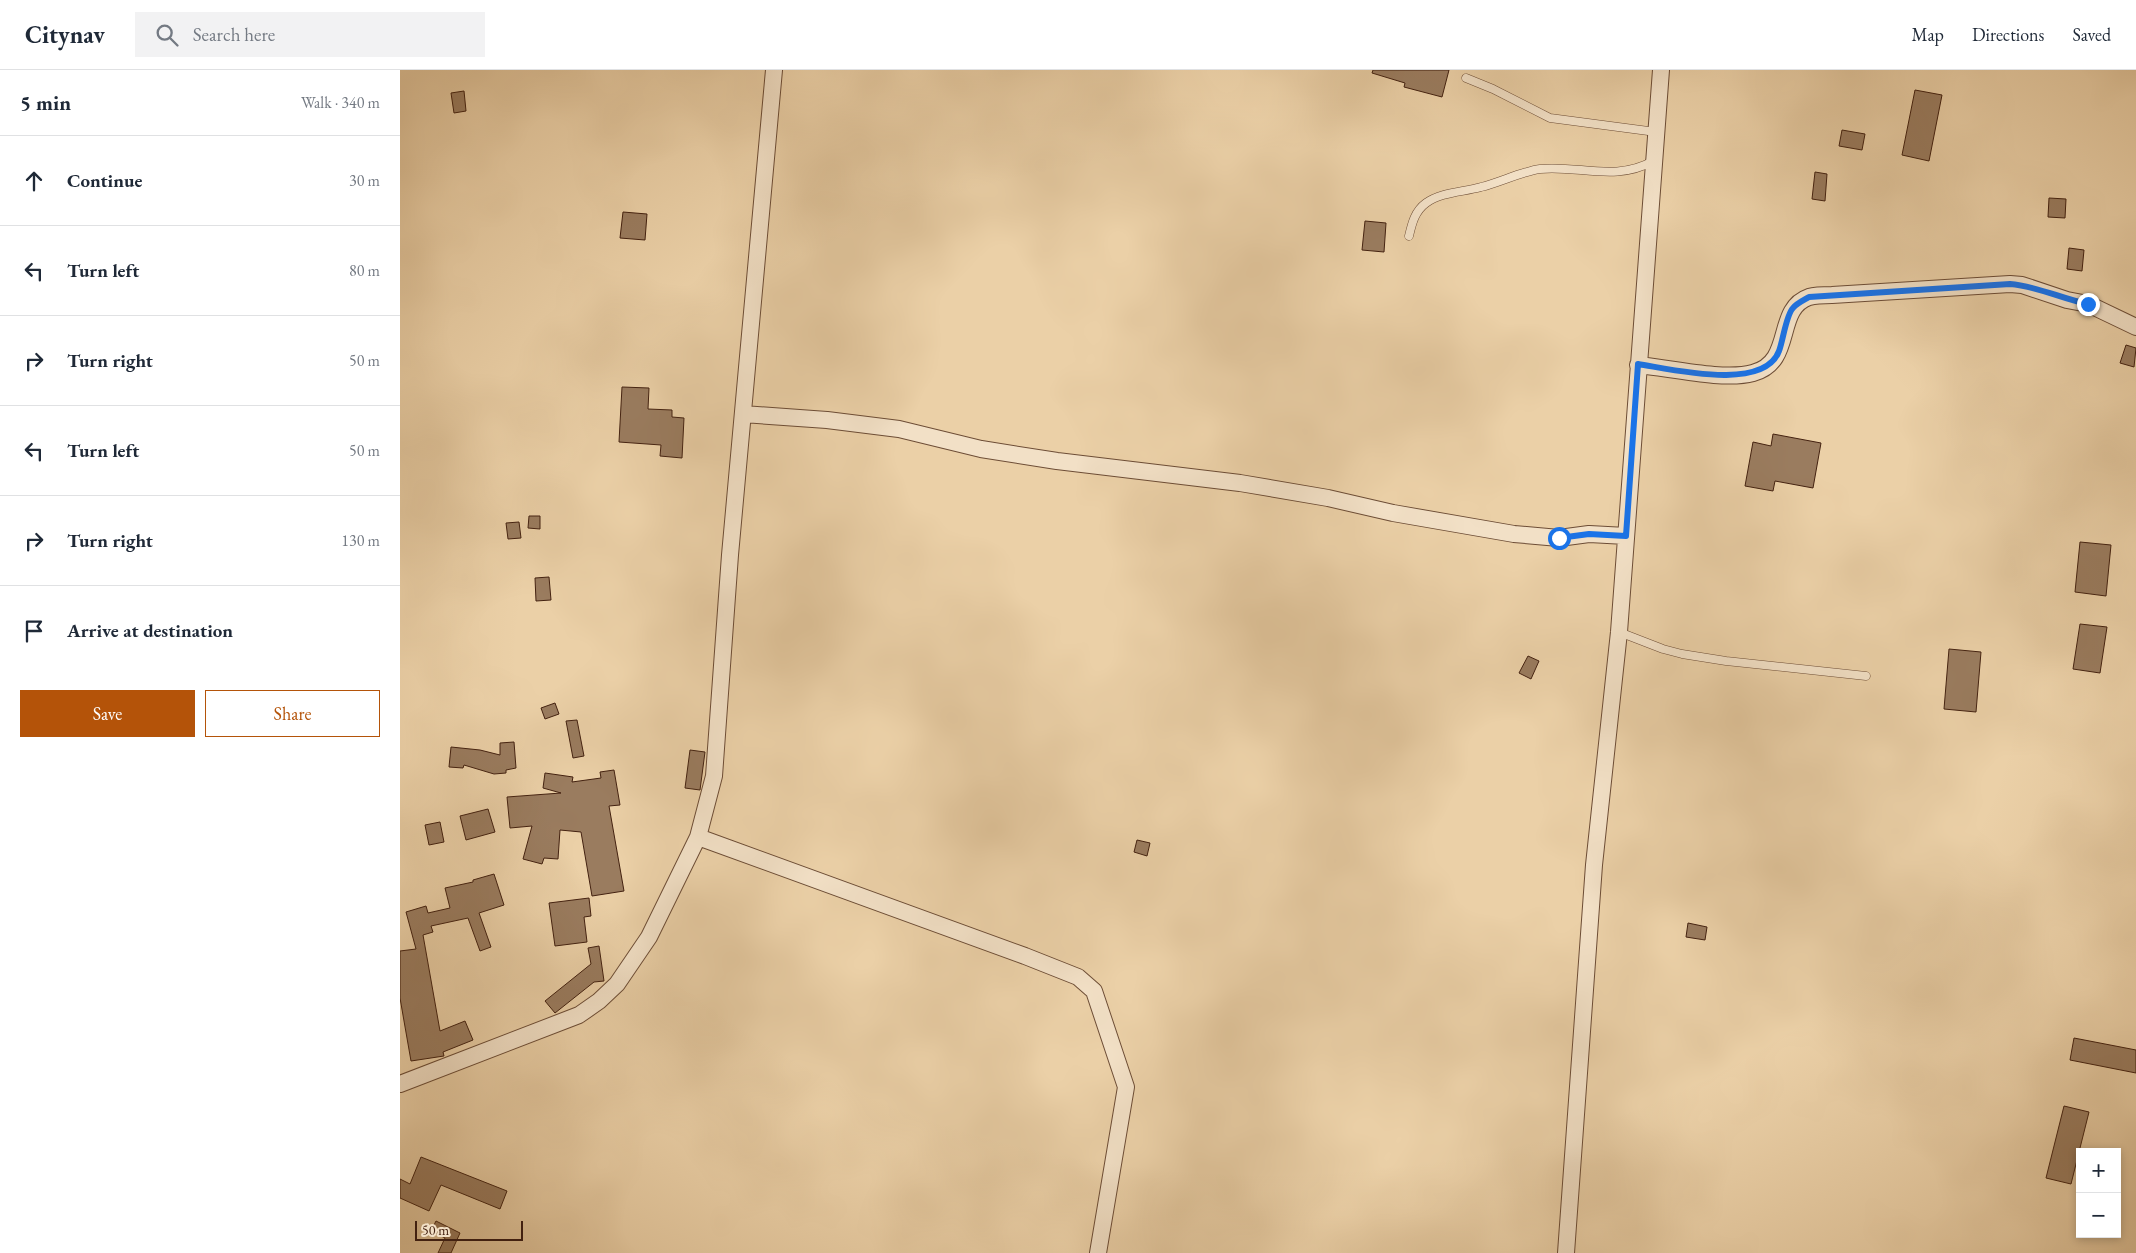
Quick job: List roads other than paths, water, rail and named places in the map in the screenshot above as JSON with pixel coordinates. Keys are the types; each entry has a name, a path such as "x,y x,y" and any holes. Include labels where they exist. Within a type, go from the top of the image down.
{"street":[{"path":"400,1084 579,1015 599,1001 617,984 649,937 698,837 714,776 730,556 774,70"},
{"path":"1566,1253 1594,866 1619,632 1661,70"},
{"path":"1638,364 1725,376 1755,373 1767,366 1778,354 1792,309 1809,297 1832,295 2022,284 2067,300 2088,304 2136,327"},
{"path":"743,414 827,420 899,429 981,449 1057,461 1240,483 1514,534 1559,538 1589,534 1626,536"},
{"path":"698,837 1058,969 1078,977 1094,991 1126,1087 1098,1253"}],"lane":[{"path":"1466,78 1494,89 1550,118 1656,132"},
{"path":"1409,236 1413,219 1420,209 1427,202 1442,196 1482,187 1539,169 1628,171 1654,160"},
{"path":"1619,632 1663,650 1682,654 1726,661 1866,676"}]}
